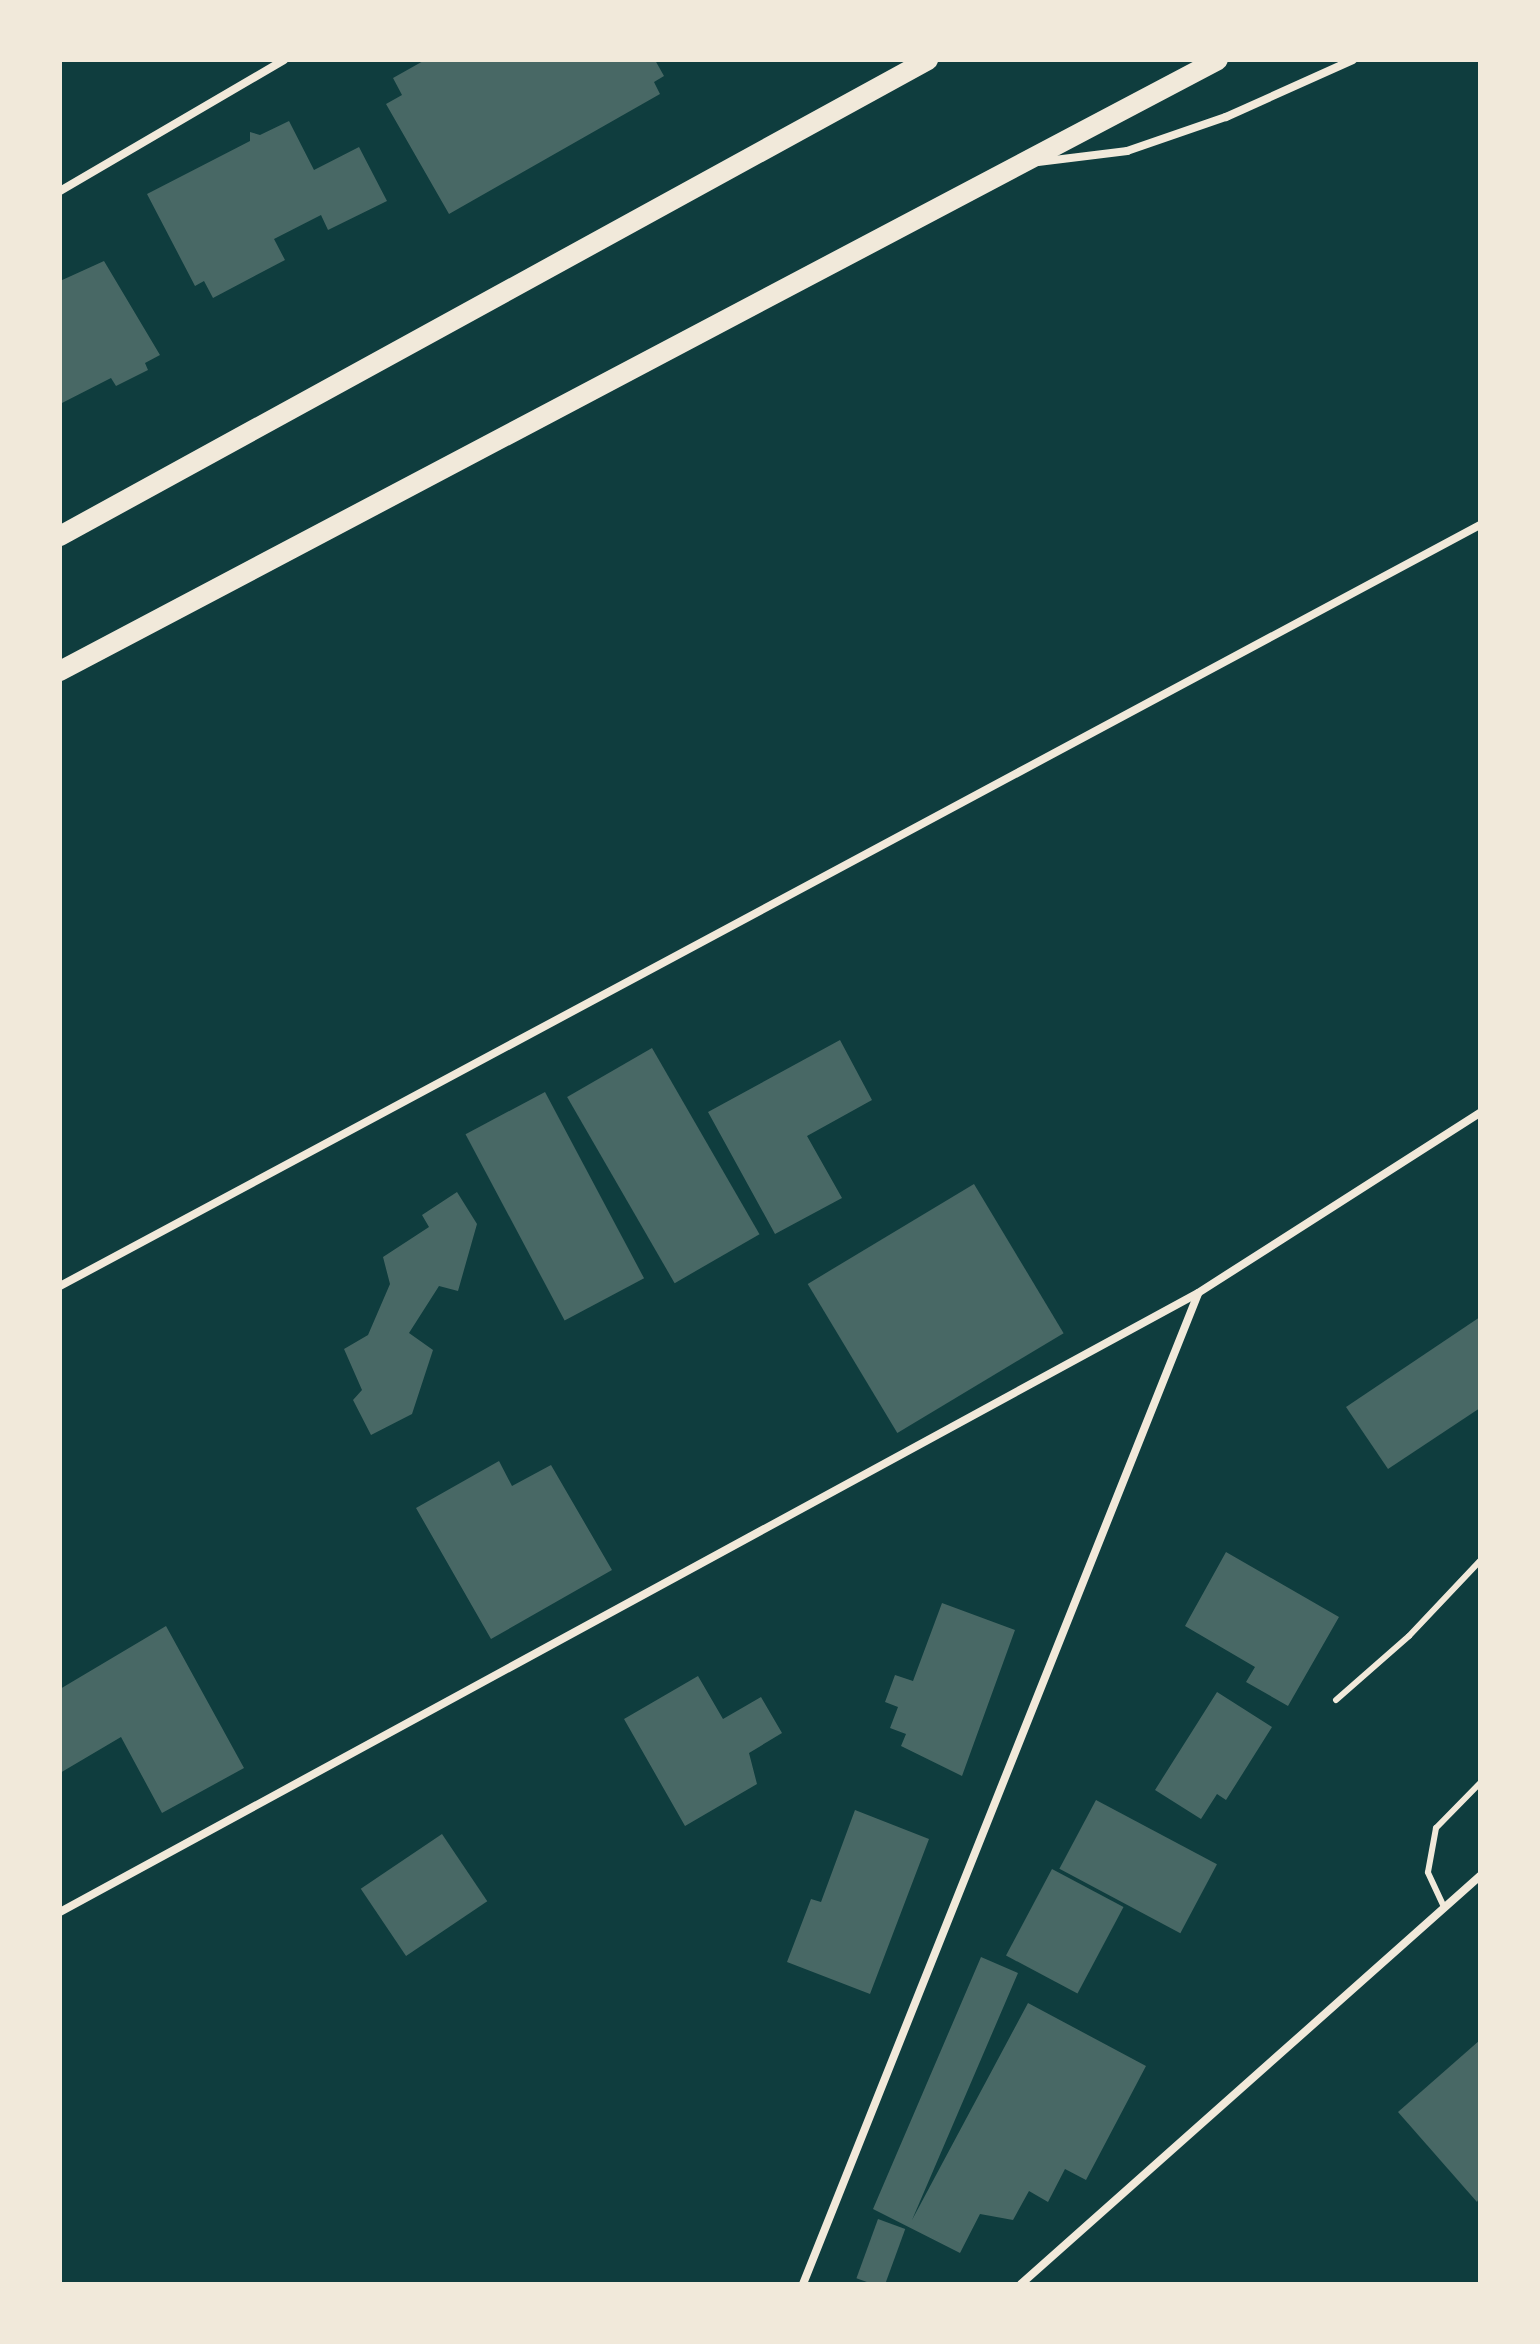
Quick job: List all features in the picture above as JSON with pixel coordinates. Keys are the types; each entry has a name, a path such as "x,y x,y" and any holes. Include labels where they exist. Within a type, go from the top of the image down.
{"main road":[{"path":"60,536 928,60"},
{"path":"60,671 1218,60"}],"street":[{"path":"60,191 284,60"},
{"path":"1021,164 1127,151 1226,117 1353,60"},
{"path":"60,1286 1480,525"},
{"path":"60,1912 1198,1293 1480,1113"},
{"path":"803,2284 1198,1293"},
{"path":"1021,2284 1480,1876"}],"lane":[{"path":"1336,1700 1409,1636 1480,1561"},
{"path":"1444,1907 1428,1872 1436,1828 1480,1783"}],"building":[{"path":"425,60 655,60 664,76 654,82 660,94 449,214 386,104 402,95 393,78"},
{"path":"289,121 314,170 359,147 387,201 328,230 321,215 274,239 285,260 213,298 204,281 195,286 147,194 250,141 250,132 260,135"},
{"path":"104,261 160,355 145,363 148,370 116,386 111,378 60,404 60,281"},
{"path":"840,1040 872,1100 807,1136 842,1198 775,1234 708,1112"},
{"path":"652,1048 760,1234 675,1283 567,1097"},
{"path":"545,1092 644,1278 565,1321 466,1134"},
{"path":"974,1184 1064,1333 897,1433 808,1284"},
{"path":"457,1192 477,1224 458,1291 439,1286 409,1333 433,1350 412,1414 371,1435 353,1400 362,1390 344,1349 368,1335 390,1284 383,1257 429,1227 422,1215"},
{"path":"1480,1317 1480,1408 1388,1469 1346,1407"},
{"path":"499,1461 512,1486 551,1465 612,1570 491,1639 416,1508"},
{"path":"1226,1552 1339,1617 1288,1706 1246,1682 1255,1667 1185,1626"},
{"path":"942,1603 1015,1630 962,1776 901,1746 906,1734 890,1728 898,1707 885,1702 895,1675 913,1681"},
{"path":"166,1626 244,1768 162,1813 121,1737 60,1773 60,1689"},
{"path":"698,1676 723,1719 761,1697 782,1733 749,1753 757,1784 685,1826 624,1719"},
{"path":"1217,1692 1272,1727 1226,1800 1217,1794 1201,1819 1155,1790"},
{"path":"1096,1800 1217,1864 1180,1933 1059,1869"},
{"path":"855,1810 929,1839 870,1994 787,1962 811,1899 821,1902"},
{"path":"442,1834 487,1901 406,1956 361,1889"},
{"path":"1052,1869 1124,1907 1078,1994 1006,1956"},
{"path":"981,1957 1018,1973 912,2220 1028,2003 1146,2066 1086,2180 1065,2169 1048,2202 1029,2191 1013,2220 980,2214 960,2253 873,2209"},
{"path":"1480,2040 1480,2196 1477,2202 1398,2112"},
{"path":"878,2219 905,2229 885,2284 872,2284 856,2278"}]}
